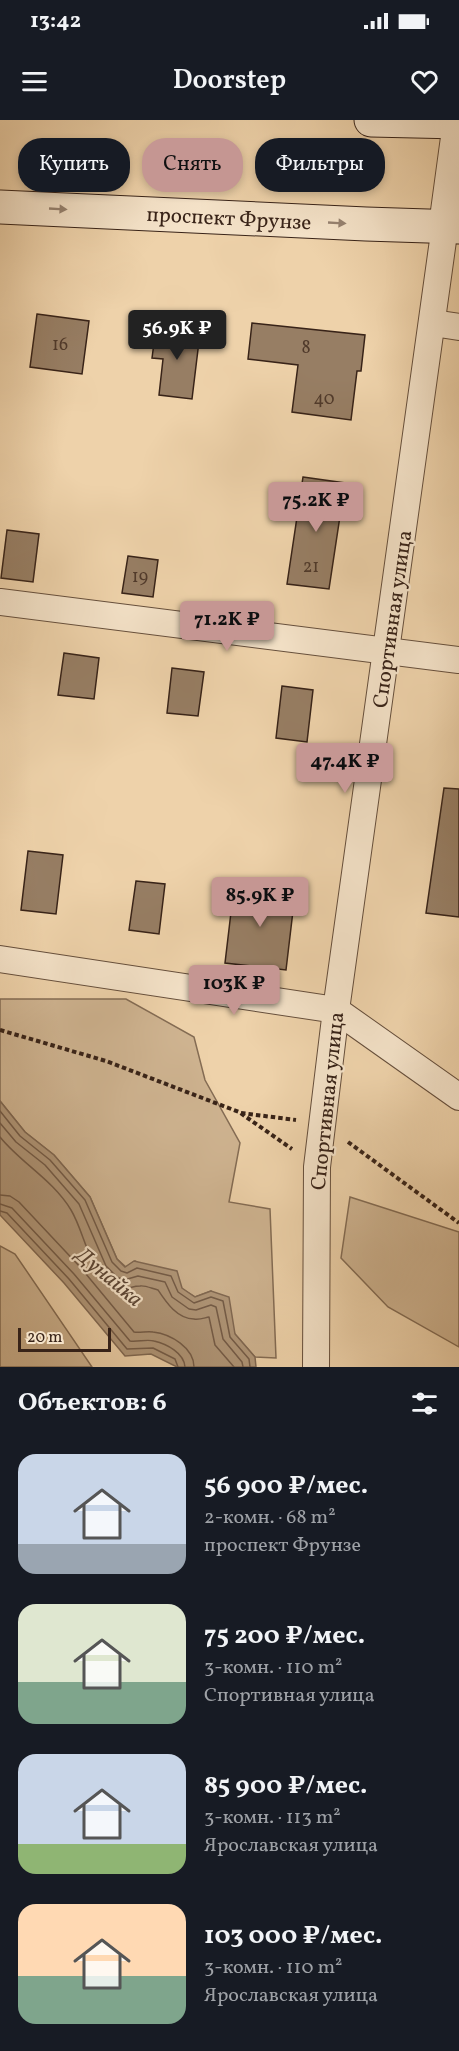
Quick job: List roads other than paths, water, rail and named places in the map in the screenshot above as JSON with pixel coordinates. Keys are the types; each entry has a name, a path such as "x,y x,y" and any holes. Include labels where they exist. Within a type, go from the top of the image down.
{"main road":[{"path":"371,120 459,122"},
{"name":"проспект Фрунзе","path":"0,207 452,226"}],"street":[{"name":"Спортивная улица","path":"316,1367 317,1167 336,1010 433,323 452,226 459,122"},
{"path":"433,323 459,327"},
{"path":"0,602 459,660"},
{"path":"0,958 336,1010 459,1097"}],"water":[{"name":"Дунайка","path":"0,1101 25,1132 54,1155 90,1197 117,1259 125,1267 134,1261 177,1271 182,1288 195,1297 211,1291 229,1297 235,1334 255,1357 256,1367 177,1367 151,1354 125,1356 64,1283 0,1215"}]}
